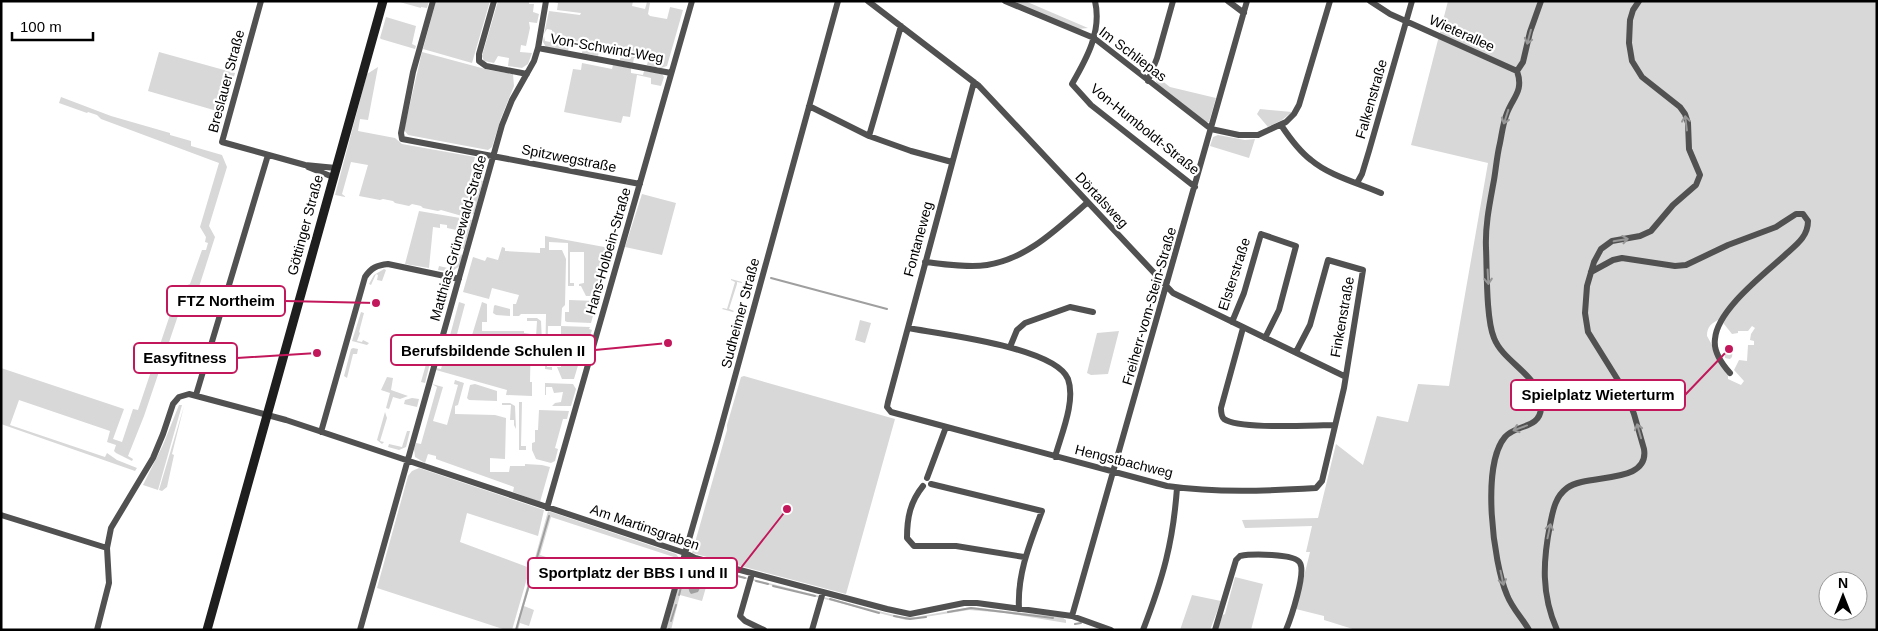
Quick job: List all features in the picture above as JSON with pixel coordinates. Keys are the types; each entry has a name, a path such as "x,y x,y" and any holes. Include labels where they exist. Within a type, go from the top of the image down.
{"main road":[{"name":"Göttinger Straße","path":"207,630 383,1"}],"street":[{"name":"Breslauer Straße","path":"261,1 222,142 334,172"},
{"name":"Spitzwegstraße","path":"433,1 413,72 401,138 407,141 640,184"},
{"path":"494,1 478,54 479,61 486,66 527,74"},
{"name":"Matthias-Grünewald-Straße","path":"360,630 508,109 534,61 546,1"},
{"name":"Hans-Holbein-Straße","path":"547,508 692,1"},
{"name":"Sudheimer Straße","path":"663,630 838,1"},
{"name":"Dörtalsweg","path":"868,1 974,82 1166,288 1344,376"},
{"name":"Im Schliepas","path":"1005,1 1094,38 1211,129"},
{"path":"1094,38 1097,21 1095,1"},
{"path":"1148,81 1154,67 1173,1"},
{"path":"1228,1 1244,13"},
{"name":"Freiherr-vom-Stein-Straße","path":"1072,616 1247,1"},
{"path":"1211,129 1250,136 1266,132 1281,125 1294,114 1302,99 1330,1"},
{"name":"Wieterallee","path":"1370,1 1382,10 1406,22 1517,71"},
{"name":"Falkenstraße","path":"1357,183 1362,174 1369,151 1412,1"},
{"path":"1529,630 1509,601 1503,586 1494,537 1491,485 1493,463 1502,440 1513,431 1535,422 1541,407 1538,394 1531,381 1498,347 1492,333 1486,247 1487,223 1505,119 1519,88 1520,80 1517,71 1523,62 1530,32 1541,1"},
{"path":"1557,630 1546,595 1543,564 1557,498 1564,490 1576,482 1614,477 1632,471 1642,464 1644,456 1628,398 1587,330 1585,300 1591,272 1596,257 1604,246 1615,240 1640,236 1651,231 1670,208 1696,185 1700,178 1699,170 1689,149 1688,123 1685,114 1678,105 1642,77 1632,60 1629,43 1630,20 1633,10 1639,1"},
{"path":"869,136 901,26"},
{"name":"Von-Humboldt-Straße","path":"1094,38 1072,84 1091,105 1195,187"},
{"name":"Von-Schwind-Weg","path":"538,48 671,73"},
{"name":"Fontaneweg","path":"888,402 974,82"},
{"path":"809,106 869,136 911,152 952,162"},
{"path":"1281,125 1305,156 1312,162 1381,193"},
{"path":"96,630 109,583 106,548 109,533 116,518 153,458 173,404 184,394 196,395 268,155"},
{"path":"925,262 977,266 1006,260 1038,244 1087,202"},
{"path":"1591,272 1613,260 1622,258 1675,266 1686,265 1728,245 1776,227 1796,214 1803,214 1808,221 1804,236 1751,286 1721,320 1715,337 1715,346 1721,360 1730,373"},
{"name":"Elsterstraße","path":"1232,322 1244,293 1260,234 1296,246 1279,310 1265,338"},
{"name":"Finkenstraße","path":"1296,352 1310,325 1328,260 1364,270 1344,376"},
{"path":"321,432 368,272 379,265 388,264 459,279"},
{"path":"1010,347 1017,330 1025,323 1070,307 1093,312"},
{"path":"908,328 1010,347 1030,352 1052,363 1067,378 1071,400 1055,457"},
{"path":"1244,328 1221,408 1221,415 1225,420 1256,426 1335,425 1344,388 1344,376"},
{"name":"Am Martinsgraben","path":"196,395 266,414 685,553 695,558 752,574 907,613 971,602 1072,616 1111,630"},
{"name":"Hengstbachweg","path":"888,402 888,408 893,413 1177,488 1243,490 1316,488 1322,481 1335,425"},
{"path":"946,427 927,478 922,481 923,486 916,495 907,520 907,538 914,546 956,546 1024,557"},
{"path":"927,478 931,484"},
{"path":"923,486 928,487 931,484 1042,511 1024,557 1018,595 1019,609"},
{"path":"1143,630 1159,589 1168,558 1174,527 1177,488"},
{"path":"1,515 106,548"},
{"path":"1215,630 1224,606 1236,560 1240,556 1247,555 1288,556 1300,563 1301,570 1298,590 1286,630"},
{"path":"752,574 740,616 745,621 764,630"},
{"path":"812,630 823,592"}],"shaded area":[{"path":"396,1 429,1 427,8 421,8"},
{"path":"436,1 490,1 472,63 423,49"},
{"path":"498,1 529,1 529,4 534,4 533,12 539,14 537,23 529,22 530,28 526,46 521,45 520,52 532,53 528,64 522,68 508,66 509,58 498,56 494,63 484,61 482,56"},
{"path":"550,1 633,1 632,6 645,9 647,2 650,3 648,14 650,16 667,19 670,7 683,10 667,66 661,68 647,65 649,57 640,55 639,59 634,58 633,63 620,60 620,56 608,53 608,49 604,48 603,53 599,52 598,56 582,53 583,44 570,42 568,51 546,47 543,42 544,36 545,41 550,42 552,30 547,29 544,34 549,11 580,15 581,13 557,10 558,3"},
{"path":"1011,1 1025,1 1088,28 1078,29"},
{"path":"1448,1 1877,1 1877,630 1356,630 1324,620 1324,616 1296,609 1310,552 1306,552 1312,526 1245,528 1242,520 1318,518 1336,444 1363,465 1377,416 1408,422 1418,384 1449,386 1488,163 1411,145","holes":["1720,319 1732,334 1738,333 1738,331 1748,331 1752,326 1755,328 1750,340 1754,341 1754,345 1748,345 1747,361 1739,360 1734,370 1744,381 1741,385 1728,379 1728,374 1707,336 1710,325"]},
{"path":"386,17 416,26 412,44 416,46 415,49 380,38"},
{"path":"159,52 235,73 224,113 148,91"},
{"path":"422,52 489,70 513,74 514,86 492,147 488,150 408,135 404,130"},
{"path":"582,63 612,69 613,65 631,68 631,73 643,75 644,71 662,74 664,77 661,86 651,84 651,78 637,75 630,117 623,116 621,123 564,112 573,69 581,70"},
{"path":"378,67 368,120 360,119 358,131 395,138 402,144 475,157 470,178 483,181 474,214 462,216 412,204 409,206 383,199 359,196 368,165 351,162 342,194 346,197 335,195 367,74"},
{"path":"1157,77 1170,87 1216,98 1209,122 1206,122 1158,85"},
{"path":"61,97 111,116 191,141 191,146 222,155 227,167 209,226 215,237 198,290 185,295 144,416 128,456 133,459 132,461 116,453 114,451 116,445 107,442 110,431 19,400 10,425 105,457 107,453 117,460 137,468 135,471 1,424 1,368 124,409 113,439 122,442 133,409 138,410 179,288 190,284 202,250 206,250 208,243 205,242 206,237 200,227 219,163 101,119 97,115 59,103"},
{"path":"1260,109 1292,112 1268,127 1257,114"},
{"path":"1218,135 1245,140 1255,139 1249,158 1210,146 1213,137"},
{"path":"642,194 676,203 662,255 625,247"},
{"path":"419,211 472,220 464,249 459,248 458,254 463,255 460,266 451,272 438,270 439,266 452,269 462,235 460,234 461,231 447,228 447,225 440,224 440,228 433,227 429,268 405,264"},
{"path":"545,236 615,249 611,265 607,264 598,296 586,296 581,286 579,286 579,284 584,283 584,252 570,252 570,283 574,283 574,286 568,286 568,243 549,242 549,250 562,250 566,259 565,305 562,308 561,326 548,326 547,367 552,367 552,370 545,369 546,314 521,314 513,316 513,304 516,304 519,295 492,288 489,299 463,292 473,257 485,261 487,257 498,260 502,247 505,248 505,251 540,253 540,248 545,248"},
{"path":"384,269 386,270 382,281 377,280 378,275 376,274 371,285 369,284 374,275"},
{"path":"731,279 742,282 737,282 729,309 733,312 722,309 727,309 735,282"},
{"path":"569,300 597,301 591,323 565,321 565,312 569,312"},
{"path":"459,302 465,304 456,338 470,342 482,302 487,304 487,322 482,322 482,331 524,331 524,333 531,334 530,382 532,382 532,396 506,395 507,390 436,370 436,368 441,369"},
{"path":"495,305 510,309 510,316 493,313"},
{"path":"361,312 364,313 357,341 362,342 363,340 369,343 367,345 352,341"},
{"path":"527,318 537,318 541,321 542,342 539,342 539,337 536,337 537,321 527,321"},
{"path":"860,320 871,323 865,343 855,340"},
{"path":"561,326 590,327 589,329 592,330 587,346 584,345 574,379 562,379 557,367 561,367"},
{"path":"1119,331 1108,374 1091,375 1087,373 1097,333"},
{"path":"1725,345 1733,346 1730,359 1725,358"},
{"path":"351,349 358,349 357,354 353,354 347,378 344,376"},
{"path":"430,350 433,351 425,383 421,382"},
{"path":"744,376 895,419 846,594 692,553 741,377"},
{"path":"387,377 393,378 391,390 408,396 400,399 393,397 389,409 386,408 390,393 381,390"},
{"path":"455,380 464,383 458,405 455,406 455,414 495,415 506,418 505,459 490,458 490,472 509,472 510,466 525,466 525,464 550,467 540,502 513,492 514,487 436,459 436,456 428,454 425,463 415,457 414,449 416,443 421,444 437,387 432,384 443,387 433,421 447,425 458,385 454,384"},
{"path":"545,383 573,384 576,389 571,406 552,406 555,403 561,402 563,392 554,393 552,387 546,387 545,395"},
{"path":"475,384 497,391 497,401 469,400 467,398 470,385"},
{"path":"419,399 417,407 404,404 405,400"},
{"path":"519,402 522,402 521,446 526,446 526,450 519,450"},
{"path":"502,403 510,403 515,406 516,429 514,420 510,420 511,405 502,405"},
{"path":"179,405 182,405 158,490 143,485 163,445"},
{"path":"184,406 172,454 174,455 167,487 162,491 159,490"},
{"path":"539,410 569,411 567,419 563,419 555,448 558,449 555,461 551,463 536,459 532,450 532,443 535,442 535,430 538,430"},
{"path":"385,412 387,418 380,441 384,442 382,444 377,440"},
{"path":"407,431 410,431 406,447 399,450 388,447 389,444 402,447"},
{"path":"419,468 544,510 538,536 467,513 460,542 530,568 512,630 506,630 377,588 408,476 412,471"},
{"path":"548,511 676,554 680,559 551,517 540,555 606,577 603,589 536,566 524,606 534,610 529,626 520,623 518,630 515,630"},
{"path":"689,559 690,563 902,617 916,617 971,607 1062,617 1066,620 1066,623 1005,613 969,610 906,620 711,570 702,601 680,595 671,630 666,630 686,560"},
{"path":"696,570 703,572 704,580 698,592 691,594 689,584 692,572"},
{"path":"1235,577 1263,584 1251,630 1217,630 1225,614"},
{"path":"1192,595 1221,601 1210,630 1180,630"}],"waterway":[{"path":"771,278 887,309"},
{"path":"516,630 549,516"},
{"path":"679,595 687,564"},
{"path":"691,564 745,578"},
{"path":"756,581 768,584"},
{"path":"773,586 815,596"},
{"path":"830,599 879,613"},
{"path":"671,621 676,605"},
{"path":"948,612 971,608 1053,618"},
{"path":"894,616 910,619 926,617"},
{"path":"1075,624 1081,623"}],"place":[{"name":"FTZ Northeim","path":"376,303"},
{"name":"Berufsbildende Schulen II","path":"668,343"},
{"name":"Spielplatz Wieterturm","path":"1729,349"},
{"name":"Easyfitness","path":"317,353"},
{"name":"Sportplatz der BBS I und II","path":"787,509"}]}
